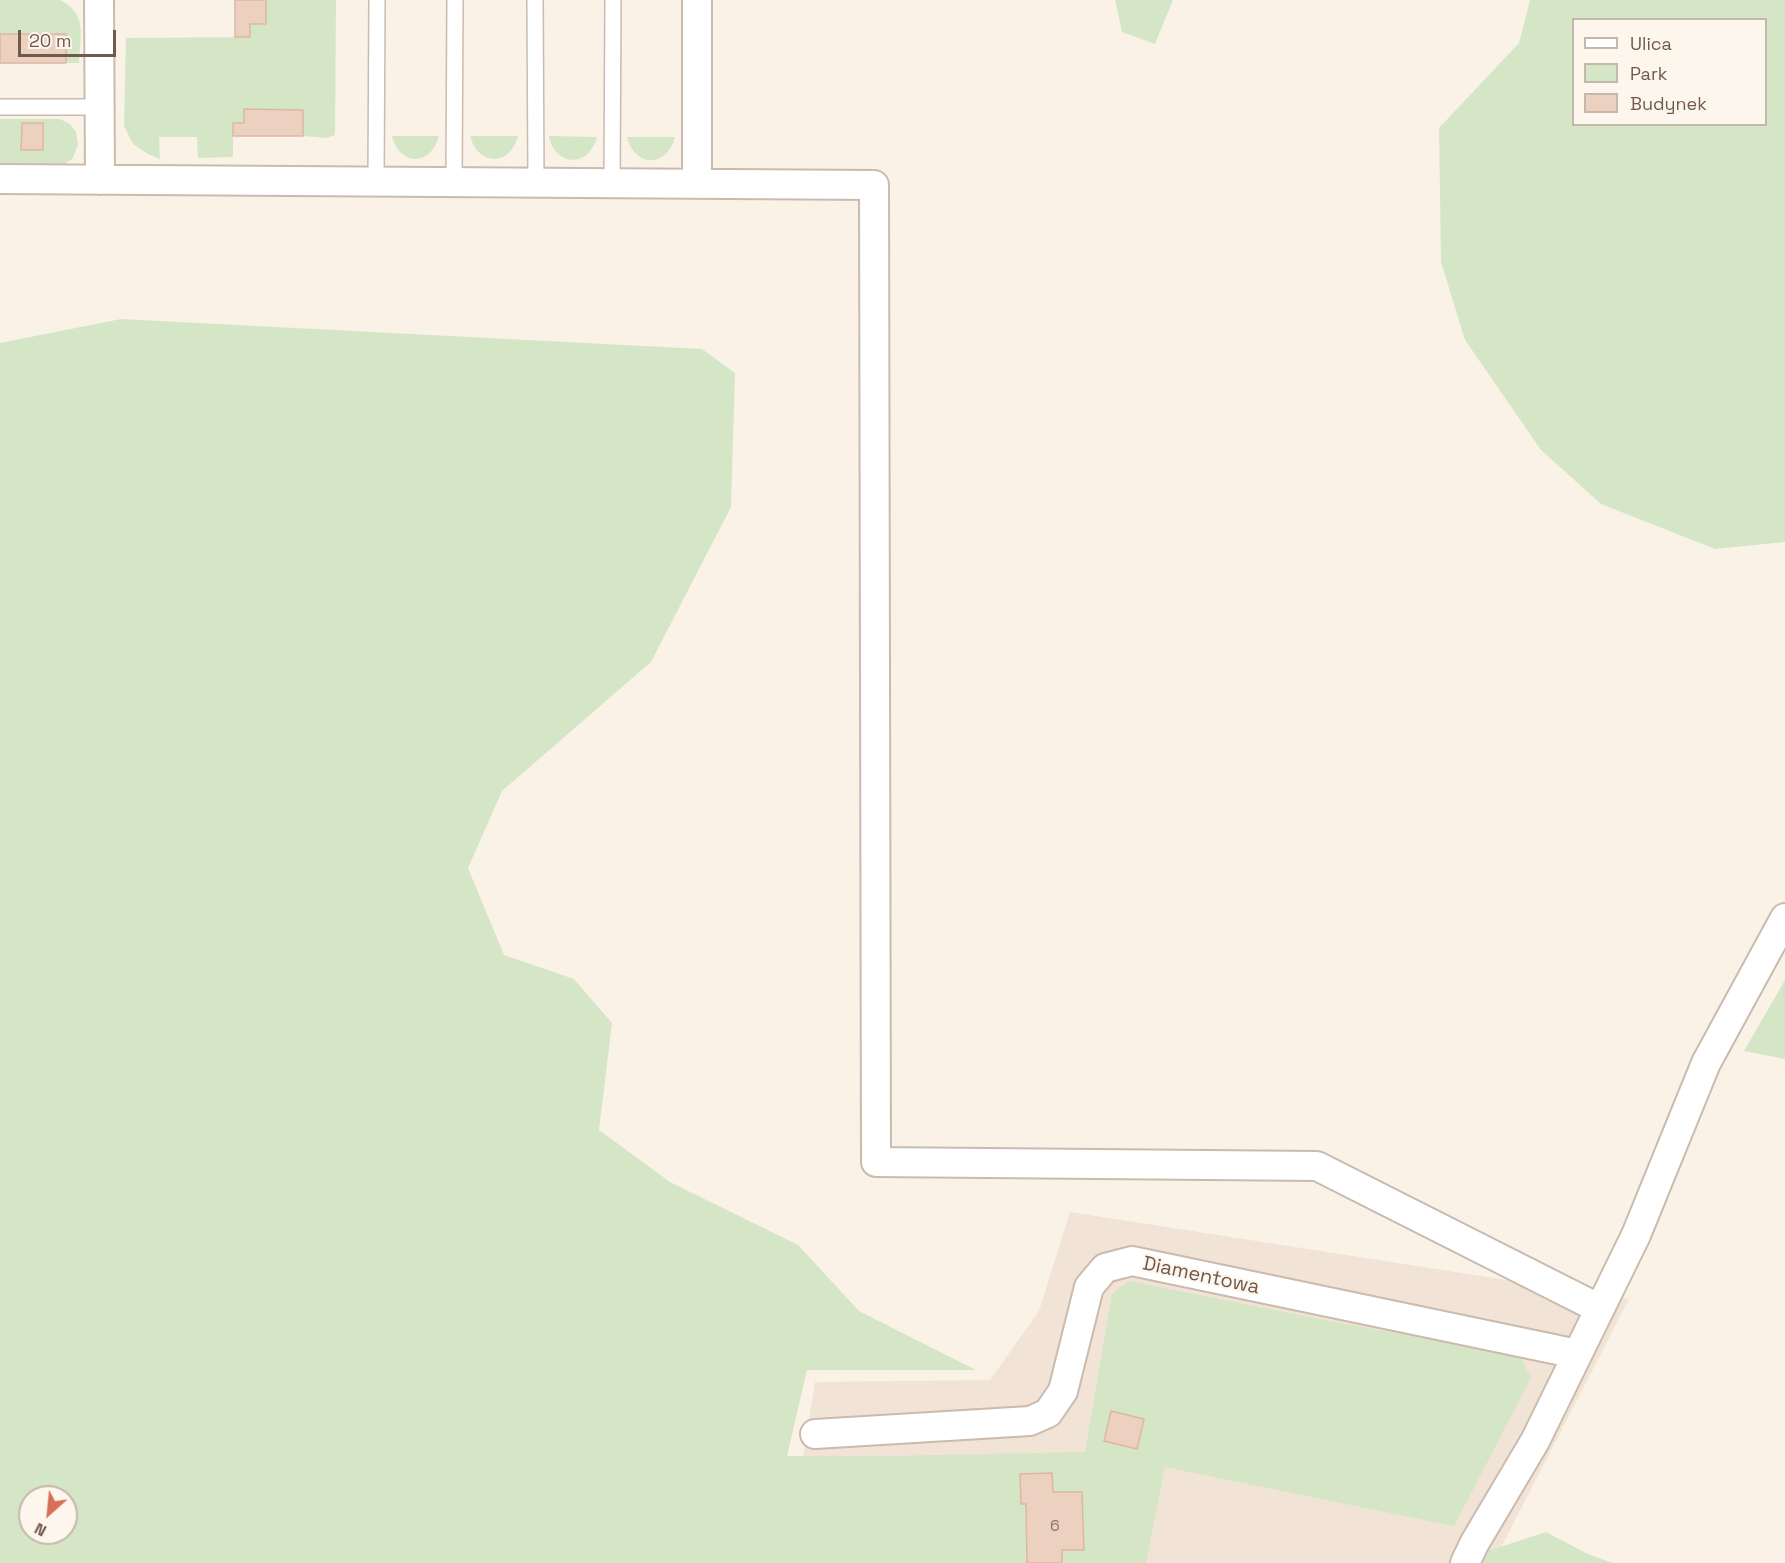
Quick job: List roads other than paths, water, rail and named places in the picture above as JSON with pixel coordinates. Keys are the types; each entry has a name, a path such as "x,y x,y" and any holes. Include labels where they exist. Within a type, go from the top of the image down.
{"street":[{"path":"99,0 100,180"},
{"path":"697,184 698,0"},
{"path":"0,179 874,185 876,1162 1317,1166 1600,1309"},
{"path":"1465,1563 1535,1441 1636,1235 1706,1063 1785,918"},
{"name":"Diamentowa","path":"815,1434 1030,1421 1048,1413 1063,1390 1089,1287 1105,1268 1132,1261 1577,1354"}],"lane":[{"path":"376,181 377,0"},
{"path":"454,182 455,0"},
{"path":"535,0 536,182"},
{"path":"612,183 613,0"},
{"path":"0,107 99,107"}]}
